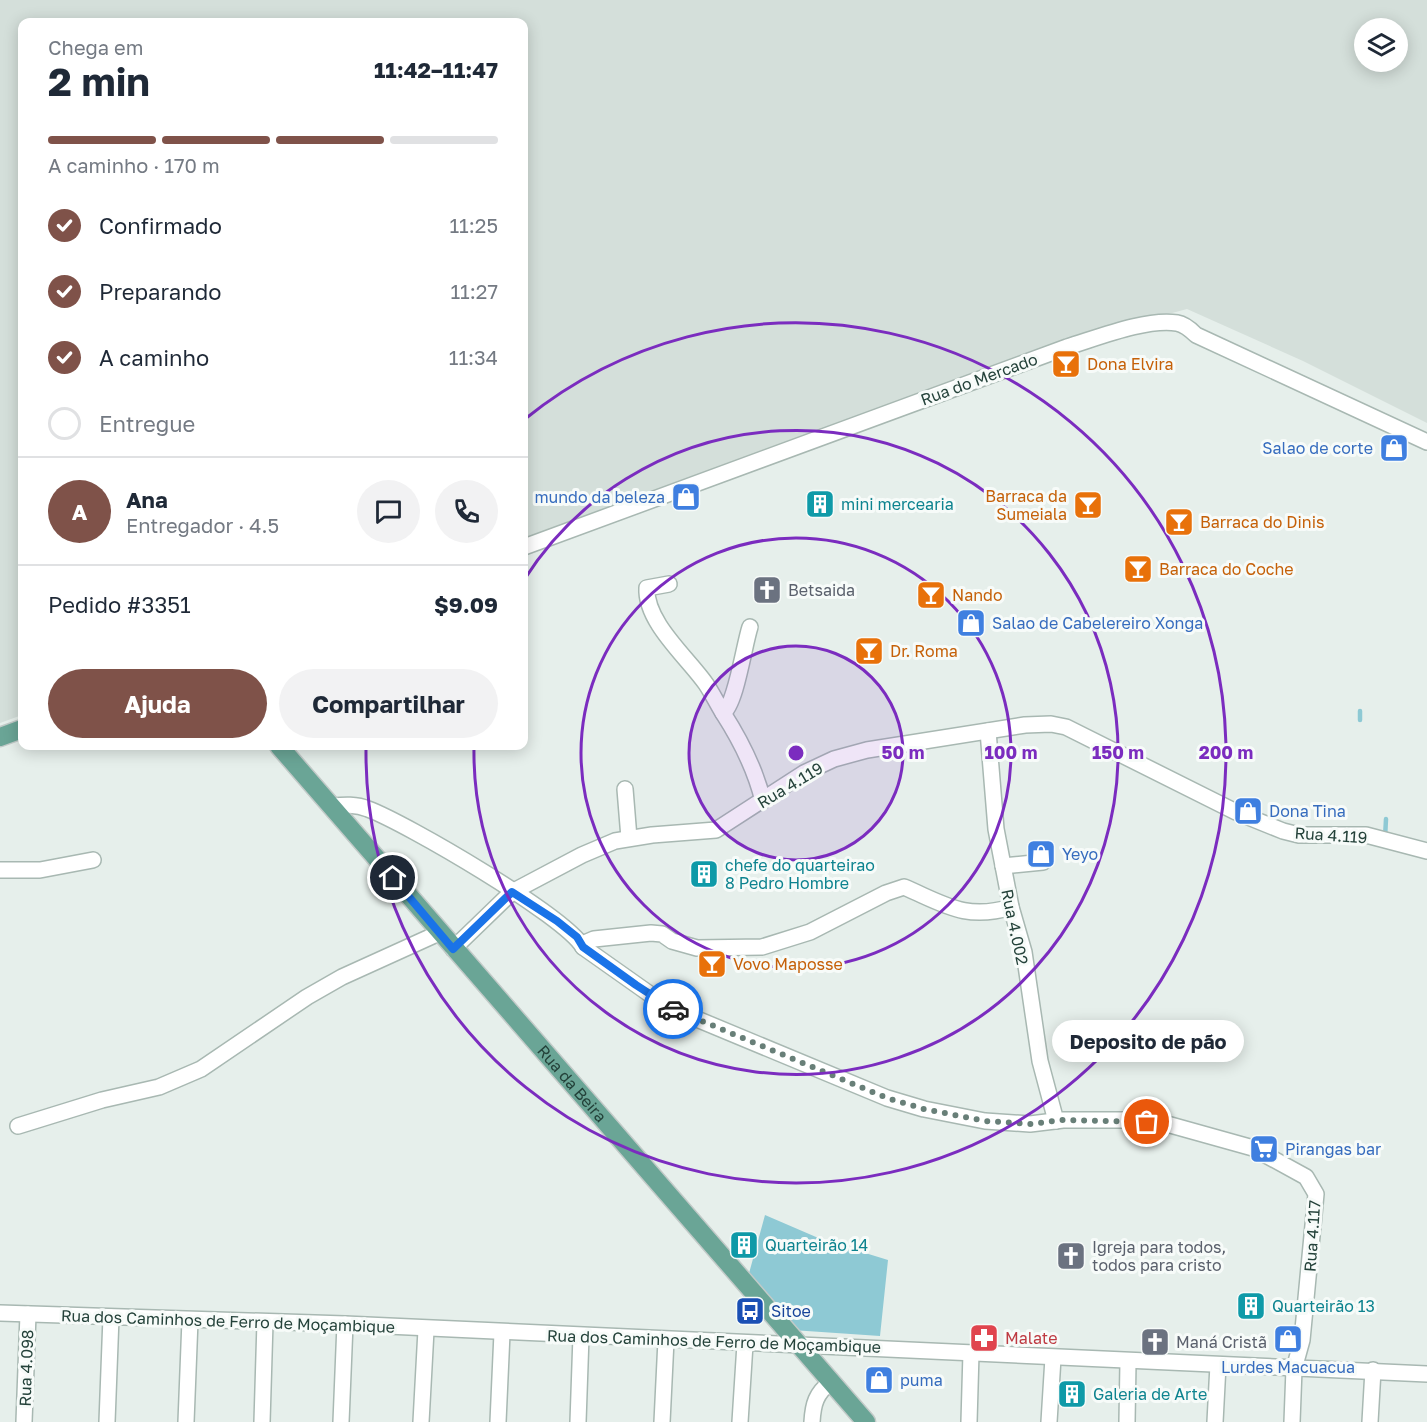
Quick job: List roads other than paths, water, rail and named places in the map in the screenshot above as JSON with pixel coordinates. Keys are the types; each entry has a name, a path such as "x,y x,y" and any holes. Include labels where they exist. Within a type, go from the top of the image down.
{"main road":[{"path":"0,737 18,730"},
{"name":"Rua da Beira","path":"283,750 439,933 866,1422"}],"street":[{"name":"Rua do Mercado","path":"528,546 1026,361 1124,330 1166,323 1181,324 1196,335 1427,442"},
{"path":"669,584 647,588 650,607 667,636 706,684 741,742 757,777 763,801"},
{"path":"723,713 729,708 735,692 750,627"},
{"name":"Rua 4.119","path":"453,949 512,892 582,855 629,838 716,830 804,773 834,759 867,750 1038,724 1066,727 1236,812 1283,831 1299,835 1366,835 1427,851"},
{"name":"Rua 4.002","path":"988,731 996,829 1011,907 1024,952 1040,1061 1056,1120"},
{"path":"625,789 629,838"},
{"name":"Rua 4.117","path":"332,806 367,808 410,830 512,892 577,937 583,947 668,1007 887,1098 924,1109 985,1121 1030,1124 1056,1120 1128,1120 1167,1124 1253,1148 1306,1177 1316,1194 1302,1340 1294,1370 1292,1422"},
{"path":"0,870 63,868 93,860"},
{"path":"1003,866 1043,862"},
{"path":"583,947 594,939 651,933 662,934 672,941 697,948 762,947 810,932 886,893 904,887 958,912 1011,907"},
{"path":"18,1126 102,1100 159,1087 201,1069 307,997 342,977 439,933"},
{"name":"Rua dos Caminhos de Ferro de Moçambique","path":"0,1312 345,1324 426,1330 971,1353 1294,1370 1373,1370 1427,1374"},
{"name":"Rua 4.098","path":"24,1422 28,1314"},
{"path":"107,1422 111,1317"},
{"path":"186,1422 190,1320"},
{"path":"262,1422 265,1322"},
{"path":"341,1422 345,1324"},
{"path":"422,1422 426,1330"},
{"path":"498,1422 502,1333"},
{"path":"578,1422 582,1336"},
{"path":"662,1422 666,1340"},
{"path":"741,1422 745,1344"},
{"path":"969,1422 971,1353"},
{"path":"1049,1422 1053,1358"},
{"path":"1127,1422 1128,1362"},
{"path":"1215,1422 1218,1365"},
{"path":"1370,1422 1373,1370"},
{"path":"812,1422 813,1405 820,1390 831,1382"}],"water":[{"path":"765,1215 823,1240 888,1260 880,1336 792,1330 748,1277"}],"waterway":[{"path":"1360,711 1360,720"},
{"path":"1385,838 1386,819"}],"place":[{"name":"Dona Elvira","path":"1066,364"},
{"name":"Salao de corte","path":"1394,448"},
{"name":"mundo da beleza","path":"686,497"},
{"name":"mini mercearia","path":"820,504"},
{"name":"Barraca da Sumeiala","path":"1088,505"},
{"name":"Barraca do Dinis","path":"1179,522"},
{"name":"Barraca do Coche","path":"1138,569"},
{"name":"Betsaida","path":"767,590"},
{"name":"Nando","path":"931,595"},
{"name":"Salao de Cabelereiro Xonga","path":"971,623"},
{"name":"Dr. Roma","path":"869,651"},
{"name":"Dona Tina","path":"1248,811"},
{"name":"Yeyo","path":"1041,854"},
{"name":"chefe do quarteirao 8 Pedro Hombre","path":"704,874"},
{"name":"Vovo Maposse","path":"712,964"},
{"name":"Deposito de pão","path":"1147,1122"},
{"name":"Pirangas bar","path":"1264,1149"},
{"name":"Quarteirão 14","path":"744,1245"},
{"name":"Igreja para todos, todos para cristo","path":"1071,1256"},
{"name":"Quarteirão 13","path":"1251,1306"},
{"name":"Sitoe","path":"750,1311"},
{"name":"Malate","path":"984,1338"},
{"name":"Lurdes Macuacua","path":"1288,1339"},
{"name":"Maná Cristã","path":"1155,1342"},
{"name":"puma","path":"879,1380"},
{"name":"Galeria de Arte","path":"1072,1394"}]}
